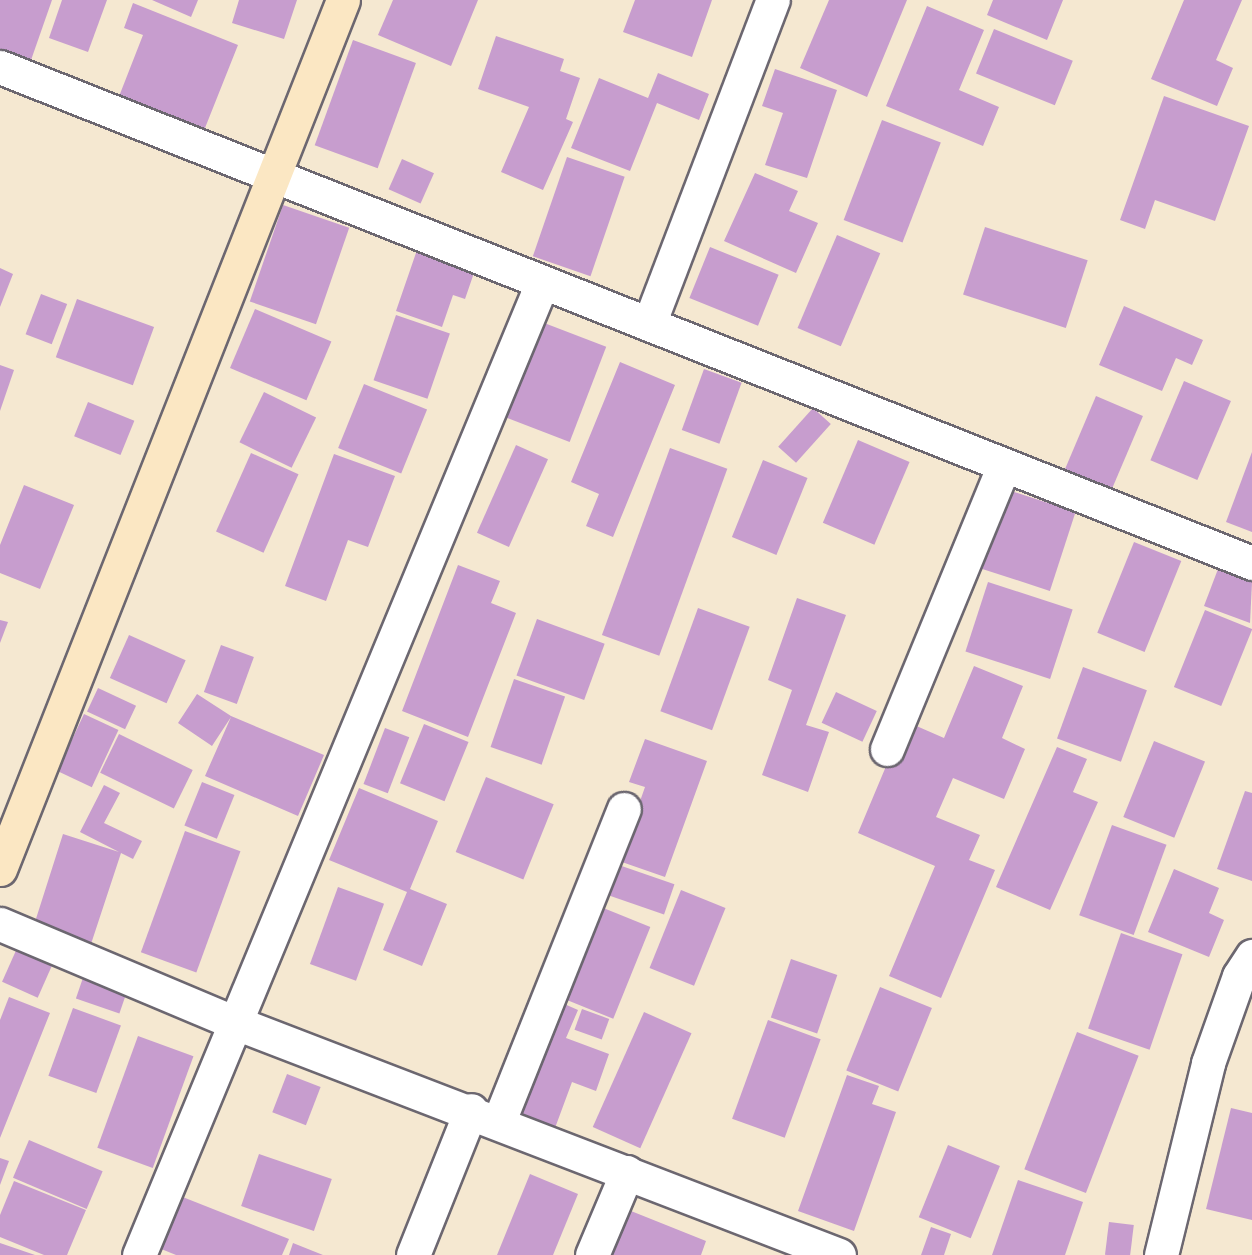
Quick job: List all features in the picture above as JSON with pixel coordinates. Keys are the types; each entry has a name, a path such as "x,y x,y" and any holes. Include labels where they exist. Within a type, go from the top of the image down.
{"street":[{"path":"0,869 343,0"},
{"path":"649,324 773,0"},
{"path":"0,68 1252,563"},
{"path":"140,1255 542,283"},
{"path":"887,749 1004,465"},
{"path":"413,1255 485,1115 624,809"},
{"path":"0,924 236,1023 485,1115 839,1255"},
{"path":"1161,1255 1208,1063 1248,970"},
{"path":"592,1255 627,1172"}],"building":[{"path":"0,0 52,0 30,63 0,53"},
{"path":"62,0 107,0 88,52 49,38"},
{"path":"152,0 198,0 191,17"},
{"path":"239,0 297,0 284,39 232,23"},
{"path":"393,0 478,0 451,66 378,35"},
{"path":"635,0 712,0 692,57 623,32"},
{"path":"829,0 907,0 867,97 800,68"},
{"path":"993,0 1063,0 1047,40 987,15"},
{"path":"1184,0 1242,0 1216,60 1233,68 1217,106 1151,79"},
{"path":"133,3 238,45 203,133 118,99 143,35 124,28"},
{"path":"927,6 984,30 959,90 999,107 983,146 886,106"},
{"path":"994,29 1073,61 1055,105 976,74"},
{"path":"496,36 564,59 560,71 580,78 566,119 573,122 543,190 501,172 529,107 478,89"},
{"path":"353,40 416,63 378,168 315,145"},
{"path":"775,69 837,90 807,178 765,165 783,113 762,106"},
{"path":"658,73 709,94 699,120 657,103 630,171 571,148 599,78 648,98"},
{"path":"1164,96 1249,126 1215,221 1155,200 1145,229 1120,220"},
{"path":"882,120 941,143 902,242 844,220"},
{"path":"567,157 625,177 590,276 533,256"},
{"path":"402,159 434,173 421,203 389,189"},
{"path":"755,173 798,191 789,211 818,223 796,273 724,241"},
{"path":"283,205 349,228 316,324 250,301"},
{"path":"985,227 1088,260 1066,328 963,295"},
{"path":"837,235 880,253 841,346 798,328"},
{"path":"710,247 779,275 758,326 689,298"},
{"path":"417,250 475,270 465,299 453,295 442,327 396,311"},
{"path":"0,268 13,274 0,307"},
{"path":"41,294 67,304 52,344 26,334"},
{"path":"77,299 154,327 133,385 56,357"},
{"path":"1124,306 1203,340 1192,365 1176,358 1162,391 1099,365"},
{"path":"255,309 331,341 306,400 230,368"},
{"path":"396,315 450,334 427,399 374,380"},
{"path":"539,321 606,347 570,442 502,416"},
{"path":"620,362 675,385 613,537 586,526 599,494 571,482"},
{"path":"0,365 14,370 0,411"},
{"path":"704,369 742,383 719,444 682,430"},
{"path":"1184,381 1231,401 1197,480 1150,460"},
{"path":"364,384 427,409 401,473 338,448"},
{"path":"264,392 316,417 292,468 239,442"},
{"path":"1096,396 1143,416 1112,490 1065,470"},
{"path":"88,402 134,421 120,455 74,436"},
{"path":"813,408 831,424 796,463 778,447"},
{"path":"858,440 910,462 874,545 823,523"},
{"path":"516,445 548,459 509,547 477,533"},
{"path":"670,448 727,469 659,656 602,635"},
{"path":"1252,452 1252,532 1226,522"},
{"path":"251,453 299,474 264,553 216,532"},
{"path":"334,454 395,476 368,547 348,540 326,601 285,586"},
{"path":"763,460 808,478 776,555 732,537"},
{"path":"24,485 74,505 40,589 0,573 0,545"},
{"path":"1008,490 1076,512 1050,591 982,569"},
{"path":"1134,542 1181,561 1145,652 1097,633"},
{"path":"458,565 500,581 491,603 516,613 468,737 402,711"},
{"path":"1218,569 1252,582 1250,623 1204,606"},
{"path":"988,582 1073,610 1050,679 965,651"},
{"path":"797,598 846,615 806,725 829,732 808,792 762,775 792,690 768,680"},
{"path":"698,608 750,627 712,730 660,711"},
{"path":"1205,610 1252,629 1221,706 1174,687"},
{"path":"537,619 605,644 584,700 516,675"},
{"path":"0,620 8,622 0,643"},
{"path":"129,635 186,660 167,703 110,678"},
{"path":"221,645 254,657 237,704 204,692"},
{"path":"974,666 1023,686 1002,738 1025,749 1004,799 953,778 936,817 980,835 969,860 995,870 941,998 889,976 935,866 858,833 905,721 944,738"},
{"path":"1083,667 1147,690 1121,762 1057,738"},
{"path":"514,679 565,697 542,765 491,747"},
{"path":"98,688 136,706 125,729 87,712"},
{"path":"836,692 877,711 862,742 822,723"},
{"path":"197,694 231,716 324,755 298,816 205,776 231,717 212,746 178,723"},
{"path":"84,714 118,730 92,787 57,771"},
{"path":"424,724 469,742 445,801 400,783"},
{"path":"385,728 409,737 388,793 363,784"},
{"path":"119,734 193,770 174,809 100,773"},
{"path":"645,739 707,761 665,877 619,861 645,787 629,782"},
{"path":"1154,741 1205,762 1174,838 1123,817"},
{"path":"1057,747 1087,759 1073,792 1098,802 1050,910 996,887"},
{"path":"486,777 554,804 523,879 456,852"},
{"path":"202,782 234,795 217,839 184,826"},
{"path":"104,785 120,793 104,823 142,841 133,859 121,853 91,944 34,925 63,834 119,852 80,832"},
{"path":"359,788 438,821 410,889 447,904 422,966 383,950 407,892 329,860"},
{"path":"1245,791 1252,793 1252,881 1217,869"},
{"path":"1112,825 1167,845 1134,935 1079,915"},
{"path":"185,831 240,851 196,972 141,952"},
{"path":"613,863 674,884 664,914 603,893"},
{"path":"1174,869 1219,888 1209,913 1224,920 1209,957 1148,932"},
{"path":"338,887 384,904 356,981 310,964"},
{"path":"681,890 726,908 694,986 650,968"},
{"path":"591,903 650,927 613,1019 554,995"},
{"path":"1121,933 1182,954 1150,1050 1088,1028"},
{"path":"22,937 58,953 38,998 2,982"},
{"path":"791,959 837,975 817,1034 771,1018"},
{"path":"85,972 128,987 119,1013 76,998"},
{"path":"880,987 932,1008 898,1091 846,1070"},
{"path":"9,997 50,1013 0,1138 0,1020"},
{"path":"553,999 578,1010 566,1038 609,1054 596,1091 572,1082 555,1128 506,1110"},
{"path":"73,1008 121,1025 96,1093 48,1076"},
{"path":"582,1009 609,1019 602,1040 574,1030"},
{"path":"644,1012 692,1033 640,1148 593,1127"},
{"path":"768,1020 821,1039 785,1138 732,1119"},
{"path":"1077,1032 1139,1056 1086,1193 1024,1169"},
{"path":"138,1036 193,1056 153,1168 97,1148"},
{"path":"287,1074 321,1087 306,1125 272,1112"},
{"path":"847,1075 879,1086 872,1104 896,1112 854,1231 798,1211"},
{"path":"1231,1108 1252,1113 1252,1220 1206,1209"},
{"path":"29,1140 103,1171 87,1209 13,1178"},
{"path":"948,1145 1000,1166 971,1238 919,1217"},
{"path":"259,1154 332,1179 314,1231 241,1206"},
{"path":"0,1158 9,1161 0,1185"},
{"path":"530,1174 578,1194 553,1255 497,1255"},
{"path":"1018,1180 1083,1202 1065,1255 992,1255"},
{"path":"14,1181 86,1210 67,1255 44,1255 0,1237 0,1215"},
{"path":"170,1192 289,1239 282,1255 176,1255 149,1244"},
{"path":"616,1205 706,1241 701,1255 596,1255"},
{"path":"1109,1222 1134,1225 1130,1255 1105,1255"},
{"path":"931,1227 951,1234 944,1255 921,1255"},
{"path":"0,1243 35,1255 0,1255"},
{"path":"293,1243 323,1255 289,1255"}]}
